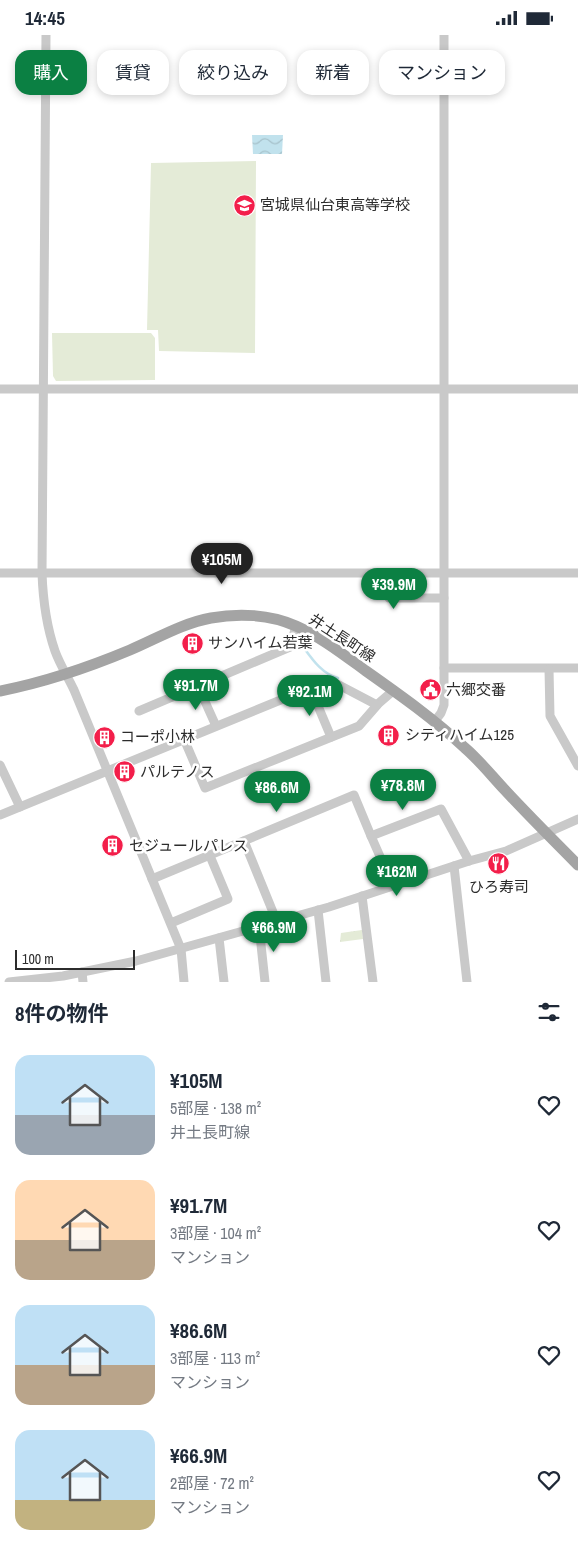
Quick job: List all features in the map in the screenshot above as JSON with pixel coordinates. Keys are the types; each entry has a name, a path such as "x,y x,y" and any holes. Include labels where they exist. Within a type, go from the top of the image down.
{"main road":[{"name":"井土長町線","path":"0,691 32,685 66,675 197,621 210,618 233,615 260,616 296,626 323,641 435,721 466,749 578,865"}],"street":[{"path":"46,35 42,573 45,617 55,652 107,770 181,949 184,982"},
{"path":"435,721 444,705 444,35"},
{"path":"0,389 578,389"},
{"path":"0,573 578,573"},
{"path":"389,573 389,598 444,598"},
{"path":"139,711 290,647 296,626"},
{"path":"444,668 578,668"},
{"path":"549,669 550,715 578,766"},
{"path":"0,815 327,681 338,684 376,705"},
{"path":"198,685 216,726"},
{"path":"310,687 331,737"},
{"path":"184,739 205,788 359,726 376,705 394,690"},
{"path":"0,765 20,807"},
{"path":"152,879 354,795 393,886"},
{"path":"371,836 441,809 469,861"},
{"path":"9,982 63,976 136,961 260,927 506,851 578,819"},
{"path":"244,841 277,922"},
{"path":"171,923 228,899 210,856"},
{"path":"454,866 467,982"},
{"path":"362,896 373,982"},
{"path":"318,910 326,982"},
{"path":"260,927 265,982"},
{"path":"219,938 224,982"},
{"path":"82,972 83,982"}],"green space":[{"path":"256,161 255,353 159,351 158,330 147,330 151,163"},
{"path":"52,333 151,333 155,338 155,380 56,381 53,376"},
{"path":"362,930 363,939 340,942 341,933"}],"water":[{"path":"252,135 283,135 282,154 253,154"}],"waterway":[{"path":"298,640 320,668 338,678"}],"place":[{"name":"宮城県仙台東高等学校","path":"244,205"},
{"name":"サンハイム若葉","path":"192,643"},
{"name":"六郷交番","path":"430,690"},
{"name":"シティハイム125","path":"389,735"},
{"name":"コーポ小林","path":"104,737"},
{"name":"パルテノス","path":"124,772"},
{"name":"セジュールパレス","path":"113,846"},
{"name":"ひろ寿司","path":"499,864"}]}
